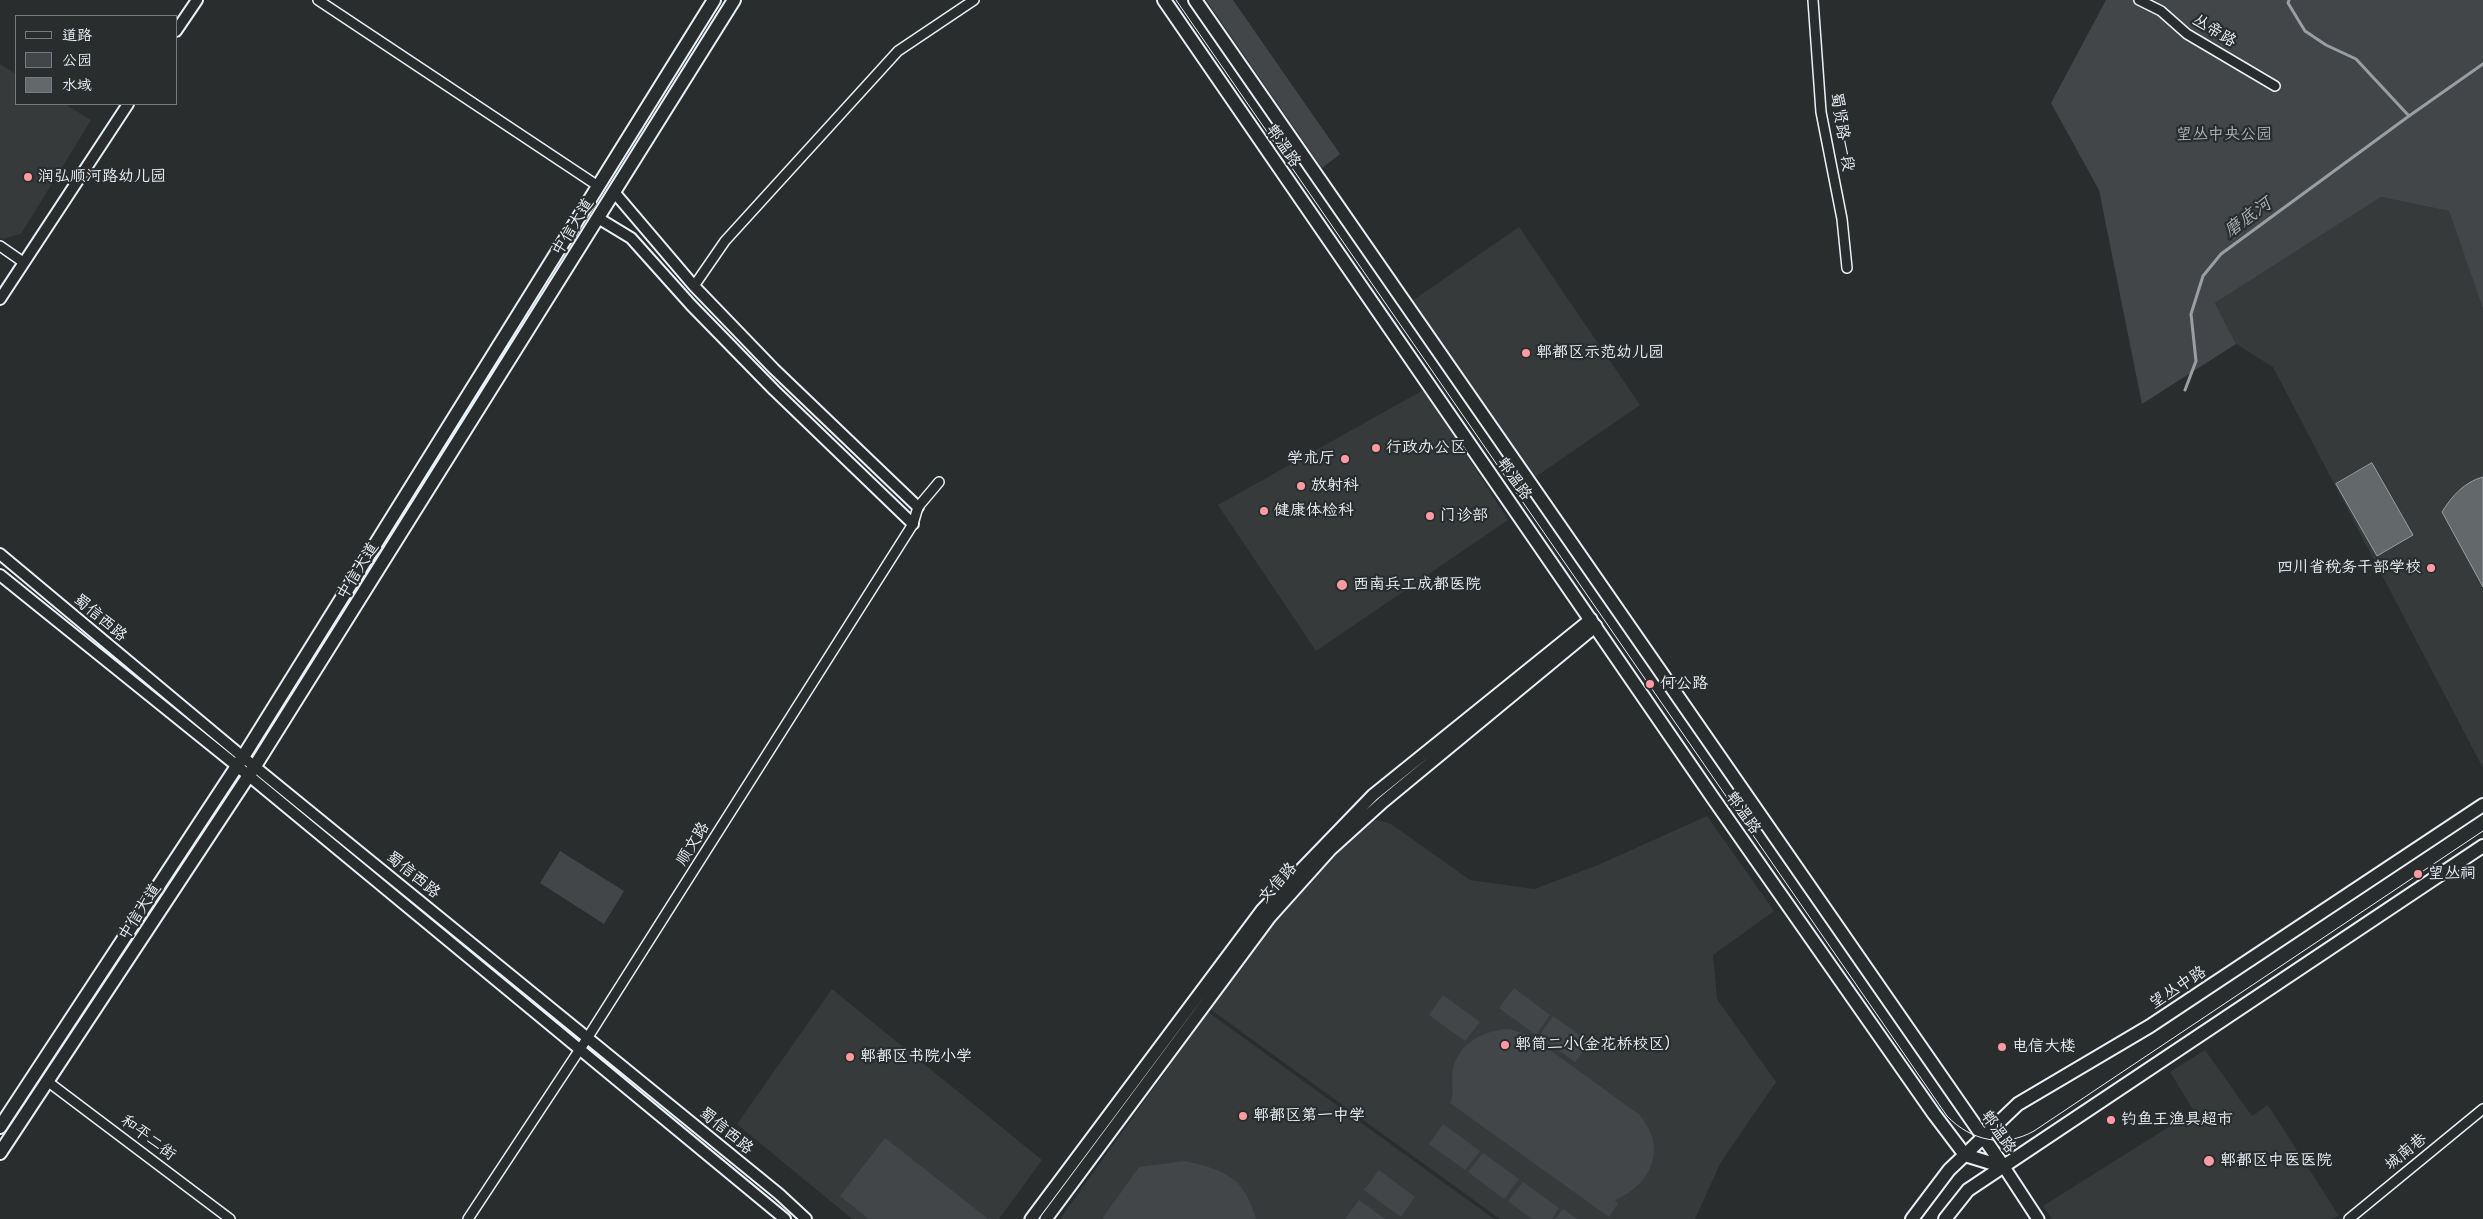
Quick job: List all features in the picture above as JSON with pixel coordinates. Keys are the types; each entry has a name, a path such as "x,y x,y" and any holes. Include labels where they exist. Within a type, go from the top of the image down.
{"main road":[{"name":"中信大道","path":"0,1127 240,761 714,0"},
{"name":"中信大道","path":"0,1153 252,771 734,0"},
{"name":"郫温路","path":"1164,0 1715,801 1965,1155 2004,1167"},
{"name":"郫温路","path":"1195,0 2004,1167"},
{"path":"1030,1219 1262,910 1373,795 1593,623"},
{"name":"文信路","path":"1046,1219 1270,917 1330,850 1383,802 1593,623"},
{"name":"望丛中路","path":"1912,1219 1949,1170 2018,1104 2150,1026 2483,804"},
{"path":"1945,1219 1968,1190 2483,846"},
{"path":"2004,1167 2038,1219"}],"street":[{"path":"178,29 197,0"},
{"path":"318,0 598,186"},
{"path":"694,286 725,240 898,51 974,0"},
{"name":"蜀贤路一段","path":"1813,0 1821,112 1842,219 1847,268"},
{"name":"丛帝路","path":"2139,0 2161,11 2187,34 2275,86"},
{"path":"0,299 127,105"},
{"path":"614,192 694,286 774,369 918,507"},
{"path":"598,218 632,238 718,333 913,524"},
{"path":"0,246 23,262"},
{"name":"顺文路","path":"468,1219 588,1037 913,524 918,507 939,482"},
{"name":"蜀信西路","path":"0,554 240,761 785,1219"},
{"name":"蜀信西路","path":"0,575 240,761"},
{"name":"蜀信西路","path":"252,771 588,1037 779,1194 806,1219"},
{"name":"和平二街","path":"47,1081 230,1219"},
{"name":"城南巷","path":"2349,1219 2483,1109"}],"shaded area":[{"name":"润弘顺河路幼儿园","path":"0,64 15,73 15,105 67,105 91,120 21,234 2,239 0,237"},
{"name":"四川省税务干部学校","path":"2381,197 2449,211 2483,309 2483,768 2273,367 2236,344 2215,303"},
{"name":"郫都区示范幼儿园","path":"1519,227 1640,405 1534,478 1412,301"},
{"name":"西南兵工成都医院","path":"1425,389 1508,520 1316,651 1218,505"},
{"name":"郫筒二小(金花桥校区)","path":"1707,816 1774,911 1713,955 1717,999 1776,1082 1721,1162 1695,1219 1500,1219 1210,1009 1287,902 1363,823 1377,820 1391,824 1470,880 1534,889 1598,865"},
{"name":"郫都区书院小学","path":"832,989 1042,1160 999,1219 852,1219 737,1124"},
{"name":"郫都区第一中学","path":"1208,1012 1494,1219 1060,1219"},
{"name":"郫都区中医医院","path":"2205,1050 2252,1116 2268,1105 2339,1216 2332,1219 2052,1219 2043,1206 2194,1111 2170,1072"}],"green space":[{"path":"1206,0 1233,0 1340,154 1322,168"},
{"name":"望丛中央公园","path":"2106,0 2483,0 2483,309 2449,211 2381,197 2215,303 2236,344 2142,404 2099,190 2051,103"},
{"path":"560,851 624,891 604,924 540,883"},
{"path":"1514,988 1550,1015 1536,1035 1499,1008"},
{"path":"1443,995 1480,1022 1465,1041 1429,1015"},
{"path":"1553,1016 1590,1042 1575,1062 1539,1036"},
{"path":"1510,1029 1532,1037 1641,1116 1649,1130 1654,1145 1654,1155 1647,1174 1633,1189 1615,1200 1618,1204 1609,1217 1450,1103 1453,1068 1463,1049 1479,1037 1499,1030"},
{"path":"1443,1124 1480,1151 1465,1170 1429,1144"},
{"path":"885,1138 987,1219 869,1219 840,1196"},
{"path":"1483,1153 1519,1179 1504,1199 1468,1172"},
{"path":"1185,1161 1222,1172 1231,1178 1245,1193 1256,1219 1102,1219 1139,1167"},
{"path":"1379,1170 1415,1197 1401,1217 1364,1190"},
{"path":"1523,1182 1559,1208 1552,1219 1532,1219 1508,1201"},
{"path":"1359,1200 1385,1219 1345,1219"},
{"path":"1563,1209 1577,1219 1555,1219"}],"water":[{"path":"2372,463 2413,535 2377,556 2336,484"},
{"path":"2483,477 2483,587 2442,512 2459,490 2470,482"}],"waterway":[{"name":"磨底河","path":"2289,0 2288,3 2305,31 2326,45 2356,59 2409,116 2483,64"},
{"name":"磨底河","path":"2185,390 2196,361 2191,314 2203,276 2221,254 2409,116"}],"tram line":[{"path":"1176,0 1947,1116 1956,1125 1977,1136 2000,1140 2023,1136 2034,1131 2483,831"}],"place":[{"name":"润弘顺河路幼儿园","path":"28,177"},
{"name":"郫都区示范幼儿园","path":"1526,353"},
{"name":"行政办公区","path":"1376,448"},
{"name":"学术厅","path":"1345,459"},
{"name":"放射科","path":"1301,486"},
{"name":"健康体检科","path":"1264,511"},
{"name":"门诊部","path":"1430,516"},
{"name":"四川省税务干部学校","path":"2431,568"},
{"name":"西南兵工成都医院","path":"1342,585"},
{"name":"何公路","path":"1650,684"},
{"name":"望丛祠","path":"2418,874"},
{"name":"郫筒二小(金花桥校区)","path":"1505,1045"},
{"name":"电信大楼","path":"2002,1047"},
{"name":"郫都区书院小学","path":"850,1057"},
{"name":"郫都区第一中学","path":"1243,1116"},
{"name":"钓鱼王渔具超市","path":"2111,1120"},
{"name":"郫都区中医医院","path":"2209,1161"}]}
